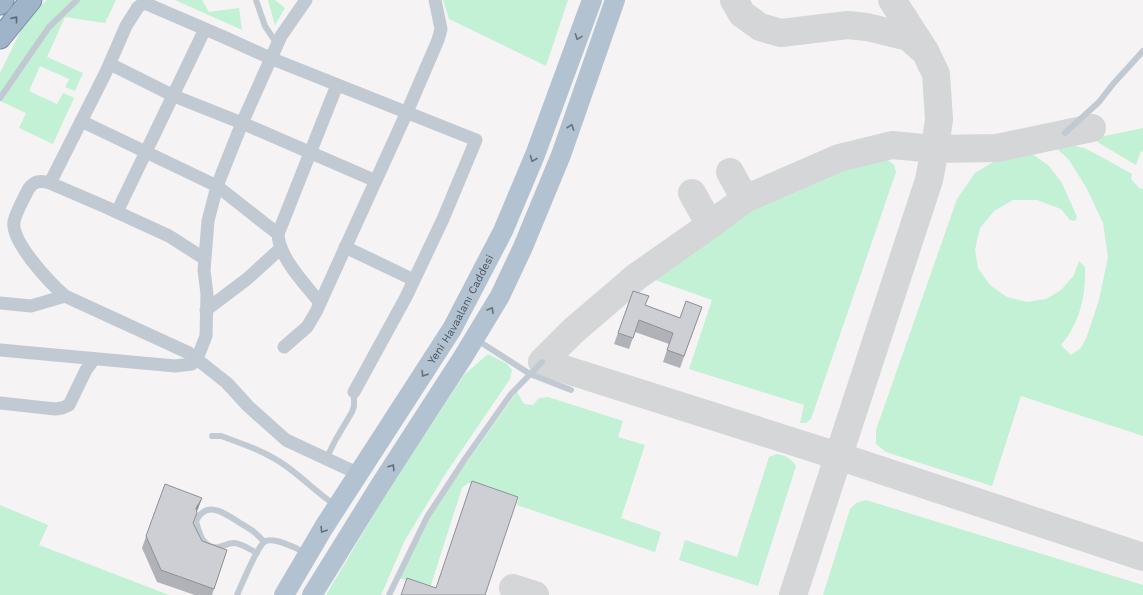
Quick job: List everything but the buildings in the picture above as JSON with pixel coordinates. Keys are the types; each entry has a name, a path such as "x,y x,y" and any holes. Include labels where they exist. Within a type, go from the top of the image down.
{"highway":[{"path":"0,4 3,0"},
{"path":"0,38 31,0"}],"main road":[{"name":"Yeni Havaalanı Caddesi","path":"284,595 338,507 452,330 503,231 535,155 592,0"},
{"path":"316,588 500,296 523,247 561,155 614,0"},
{"path":"359,474 379,487"},
{"path":"304,561 316,588"}],"street":[{"path":"0,350 174,366 192,364 198,359 206,336 204,270 208,221 217,186 270,58 281,36 306,0"},
{"path":"284,347 307,327 320,303 407,112 438,40 441,29 435,0"},
{"path":"50,183 110,64 126,26 135,10 142,4 147,4 270,58 476,140 443,219 414,280 354,392"},
{"path":"117,212 205,29"},
{"path":"110,64 174,96 376,180"},
{"path":"320,303 287,259 278,242 278,234 337,84"},
{"path":"81,121 217,186 278,234"},
{"path":"205,258 169,236 50,183 38,181 32,184 14,221 14,230 17,239 35,265 51,284 65,296 182,350 198,359 227,383 286,440 359,474"},
{"path":"346,247 414,280"},
{"path":"206,310 247,279 281,248"},
{"path":"0,303 31,306 65,296"},
{"path":"0,403 55,409 69,405 86,370 94,359"}],"lane":[{"path":"0,98 49,27 77,0"},
{"path":"256,0 265,26 277,44"},
{"path":"1065,133 1099,102 1117,79 1143,51"},
{"path":"474,338 530,374 571,390"},
{"path":"389,595 427,517 465,459 511,394 542,362"},
{"path":"326,459 352,412 354,406 354,392"},
{"path":"212,436 221,436 274,458 310,484 325,499 338,507"},
{"path":"257,553 238,543 230,543 217,547 208,544 200,537 196,521 199,515 208,510 224,512 253,530 264,542"},
{"path":"237,595 257,553 264,542 270,541 286,544 304,561"}],"green space":[{"path":"47,0 116,0 105,23 65,17 47,57 83,73 75,91 65,87 69,79 40,66 29,91 57,104 63,93 74,98 53,144 19,128 26,113 0,101 0,73 27,18"},
{"path":"175,0 202,0 209,12 239,8 242,30"},
{"path":"268,0 275,0 285,8 275,25"},
{"path":"443,0 568,0 546,66 449,19"},
{"path":"1143,128 1143,152 1141,151 1136,165 1099,143 1096,139 1099,136"},
{"path":"1048,140 1084,148 1096,154 1132,174 1131,179 1139,188 1143,189 1143,436 1021,396 992,486 886,452 876,444 876,430 957,199 975,173 1006,154 1034,155 1049,166 1062,183 1077,217 1075,221 1070,220 1061,209 1037,200 1013,200 994,211 980,228 975,250 978,268 990,285 1007,297 1027,302 1046,299 1061,290 1074,275 1079,261 1085,267 1083,298 1073,327 1061,345 1071,355 1081,348 1087,336 1099,300 1108,257 1103,223 1087,189 1069,160"},
{"path":"884,157 894,165 896,172 811,419 806,423 800,423 804,405 689,369 712,300 644,276 735,217 805,182 865,158"},
{"path":"488,354 507,364 512,370 510,379 446,473 405,540 381,595 326,595 388,491 464,375"},
{"path":"517,392 524,404 533,405 539,398 548,397 623,421 618,437 645,445 621,518 661,532 655,552 517,505 519,497 474,483 468,483 462,488 430,588 399,578 429,518"},
{"path":"777,454 788,458 796,466 758,586 679,560 685,540 737,557 769,457"},
{"path":"866,500 1143,585 1143,595 823,595 850,509 856,503"},
{"path":"0,505 48,525 39,545 169,595 0,595"}],"taxiway":[{"path":"734,0 742,14 760,27 781,33 848,25 867,27 908,37 923,50"},
{"path":"793,595 929,180 935,149 939,119 936,74 925,51 892,0"},
{"path":"745,199 839,158 892,145 935,149 997,148 1092,128"},
{"path":"710,225 745,199 730,172"},
{"path":"692,193 710,225 636,277 573,331 542,362 838,456 1143,557"},
{"path":"513,588 535,595"}]}
